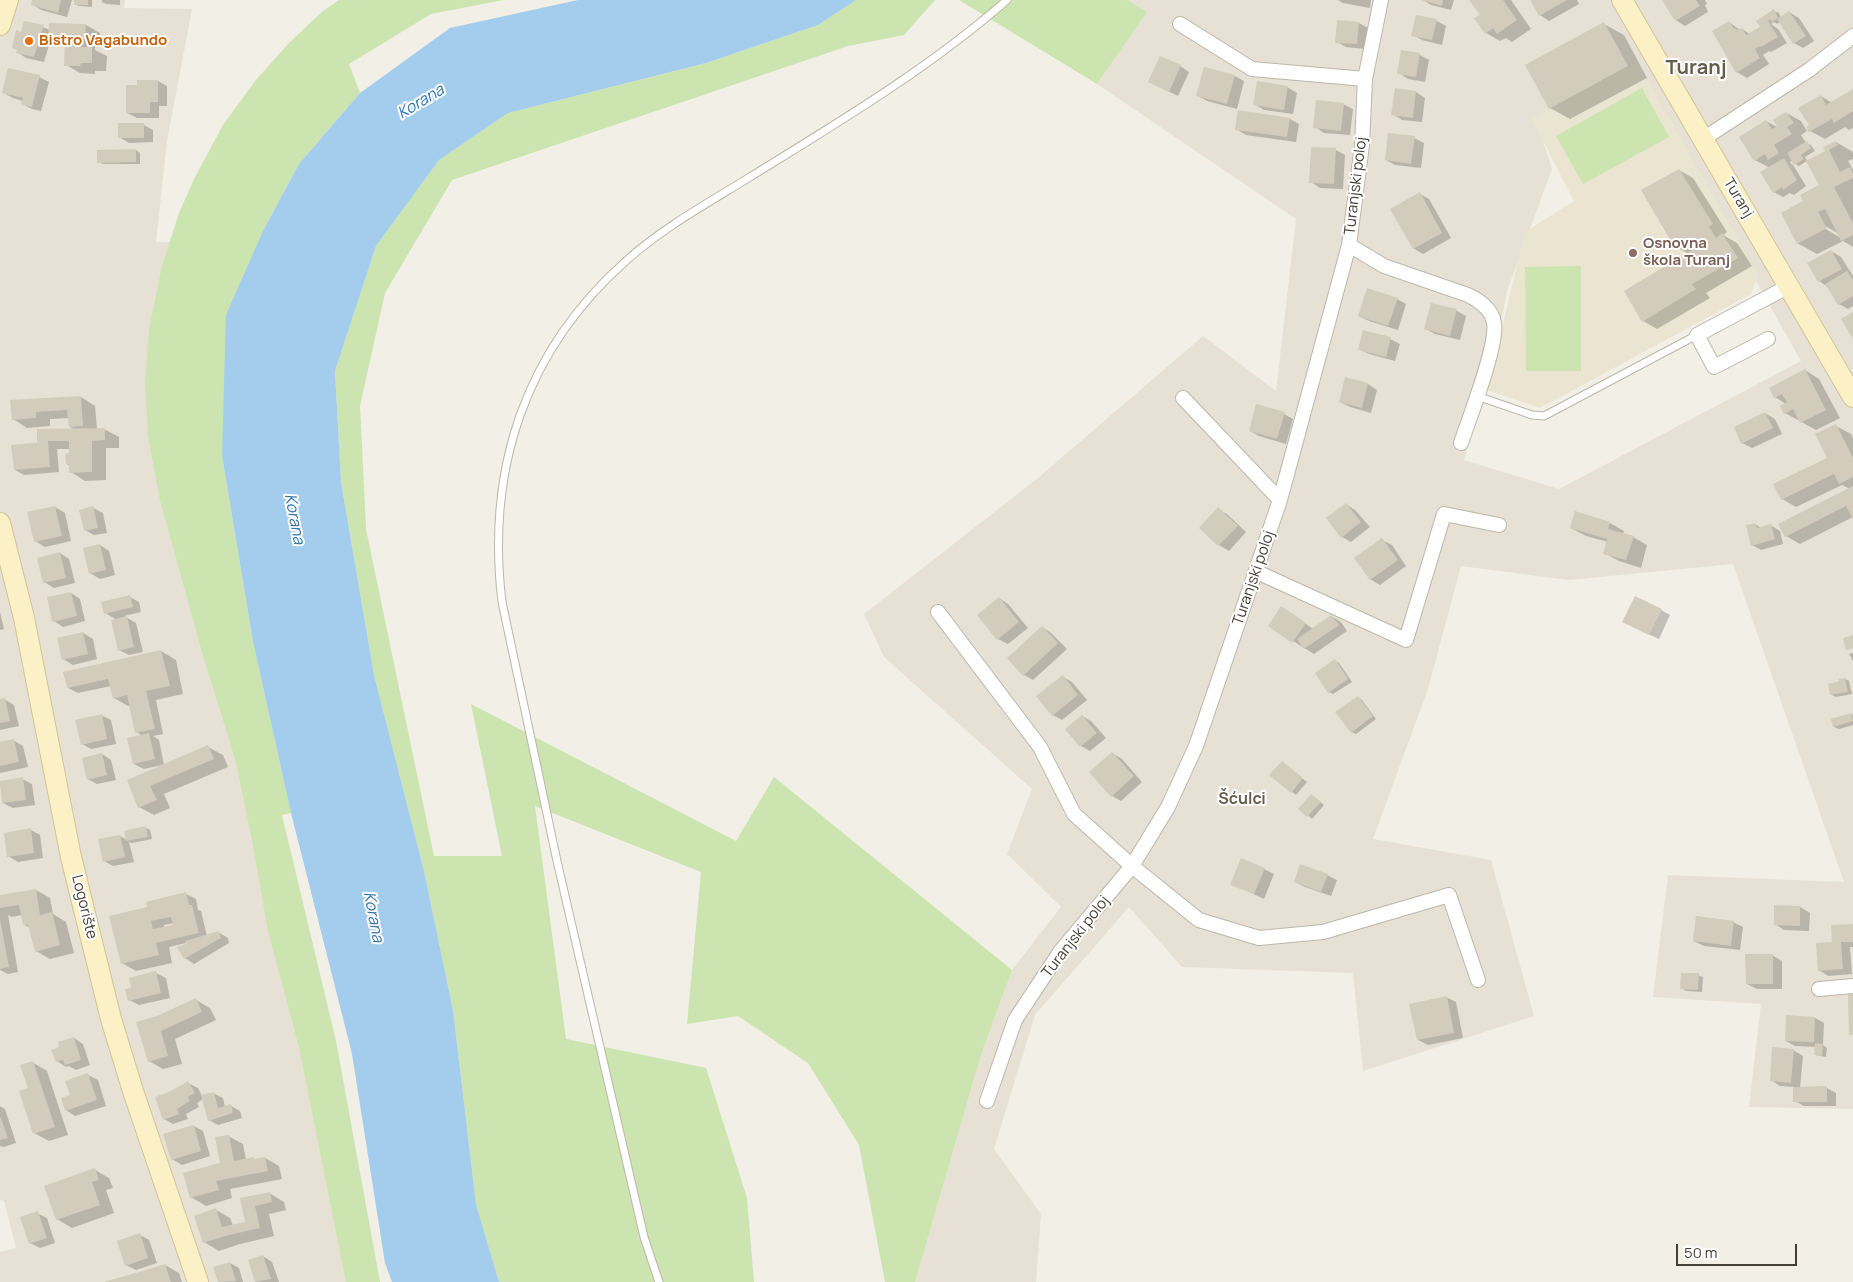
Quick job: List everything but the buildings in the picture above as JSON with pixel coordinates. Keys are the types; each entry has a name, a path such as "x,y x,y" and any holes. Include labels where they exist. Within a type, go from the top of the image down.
{"main road":[{"path":"0,26 8,0"},
{"name":"Turanj","path":"1622,0 1853,397"},
{"name":"Logorište","path":"0,523 24,618 72,857 111,1019 133,1091 198,1282"}],"street":[{"name":"Turanjski poloj","path":"987,1101 1015,1020 1060,952 1132,866 1168,807 1196,746 1257,572 1280,500 1349,245 1362,146 1365,80 1381,0"},
{"path":"1180,24 1252,69 1365,80"},
{"path":"1703,139 1809,70 1853,36"},
{"path":"1349,245 1384,266 1468,295 1489,310 1494,322 1494,335 1477,396 1461,443"},
{"path":"1768,339 1714,367 1697,335 1790,286"},
{"path":"1183,398 1280,500"},
{"path":"1257,572 1406,640 1444,514 1499,525"},
{"path":"938,612 1040,747 1074,814 1132,866 1199,920 1259,938 1323,932 1449,895 1478,980"},
{"path":"1819,989 1853,986"}],"lane":[{"path":"659,1282 644,1237 559,871 502,602 498,562 499,512 508,453 528,396 554,345 588,299 628,259 674,225 888,91 969,32 1007,0"},
{"path":"1477,396 1532,415 1544,416 1697,335"}],"shaded area":[{"path":"0,0 125,0 124,8 192,9 167,141 156,242 202,243 205,428 371,1282 0,1282 0,1252 16,1248 4,1201 0,1200"},
{"path":"1127,0 1853,0 1853,1109 1749,1107 1761,1004 1653,997 1668,875 1844,882 1733,564 1569,580 1461,566 1428,689 1373,839 1491,860 1534,1016 1363,1071 1353,973 1182,967 1129,907 1035,1015 994,1149 1041,1214 1036,1282 915,1282 981,1055 1012,970 1061,907 1007,854 1032,789 884,657 864,614 1038,478 1203,336 1276,391 1296,219 1097,84 1146,13","holes":["1642,77 1801,361 1559,489 1464,460 1493,361 1507,291 1552,169 1537,123"]},
{"name":"Osnovna škola Turanj","path":"1637,62 1758,274 1751,294 1540,408 1487,390 1525,232 1574,201 1532,119"}],"green space":[{"path":"339,0 503,0 431,14 349,64 360,93 299,164 264,229 222,456 253,642 291,813 282,815 336,1041 380,1282 346,1282 299,1047 268,931 236,762 202,652 160,500 148,436 145,382 149,330 162,266 179,213 194,179 223,125 255,81 289,43 323,11"},
{"path":"856,0 935,0 904,35 848,46 452,180 385,293 360,406 366,529 434,856 502,856 471,704 736,841 774,777 1012,970 981,1055 915,1282 885,1282 859,1145 808,1063 738,1016 687,1024 701,872 535,806 566,1039 706,1068 747,1198 754,1282 499,1282 476,1204 453,1010 424,871 374,675 341,482 335,371 376,246 439,160 508,113 706,63 818,25"},
{"path":"959,0 1127,0 1147,12 1097,84"},
{"path":"1642,88 1669,137 1583,184 1556,136"},
{"path":"1581,266 1581,371 1526,371 1525,267"}],"water":[{"name":"Korana","path":"578,0 856,0 818,25 706,63 508,113 439,160 376,246 335,371 341,482 374,675 424,871 453,1010 476,1204 499,1282 392,1282 385,1263 352,1054 291,813 253,642 222,456 226,315 264,229 299,164 360,93 450,28"}],"place":[{"name":"Bistro Vagabundo","path":"29,41"},
{"name":"Osnovna škola Turanj","path":"1633,253"}],"district":[{"name":"Turanj","path":"1696,68"},
{"name":"Šćulci","path":"1242,800"}]}
